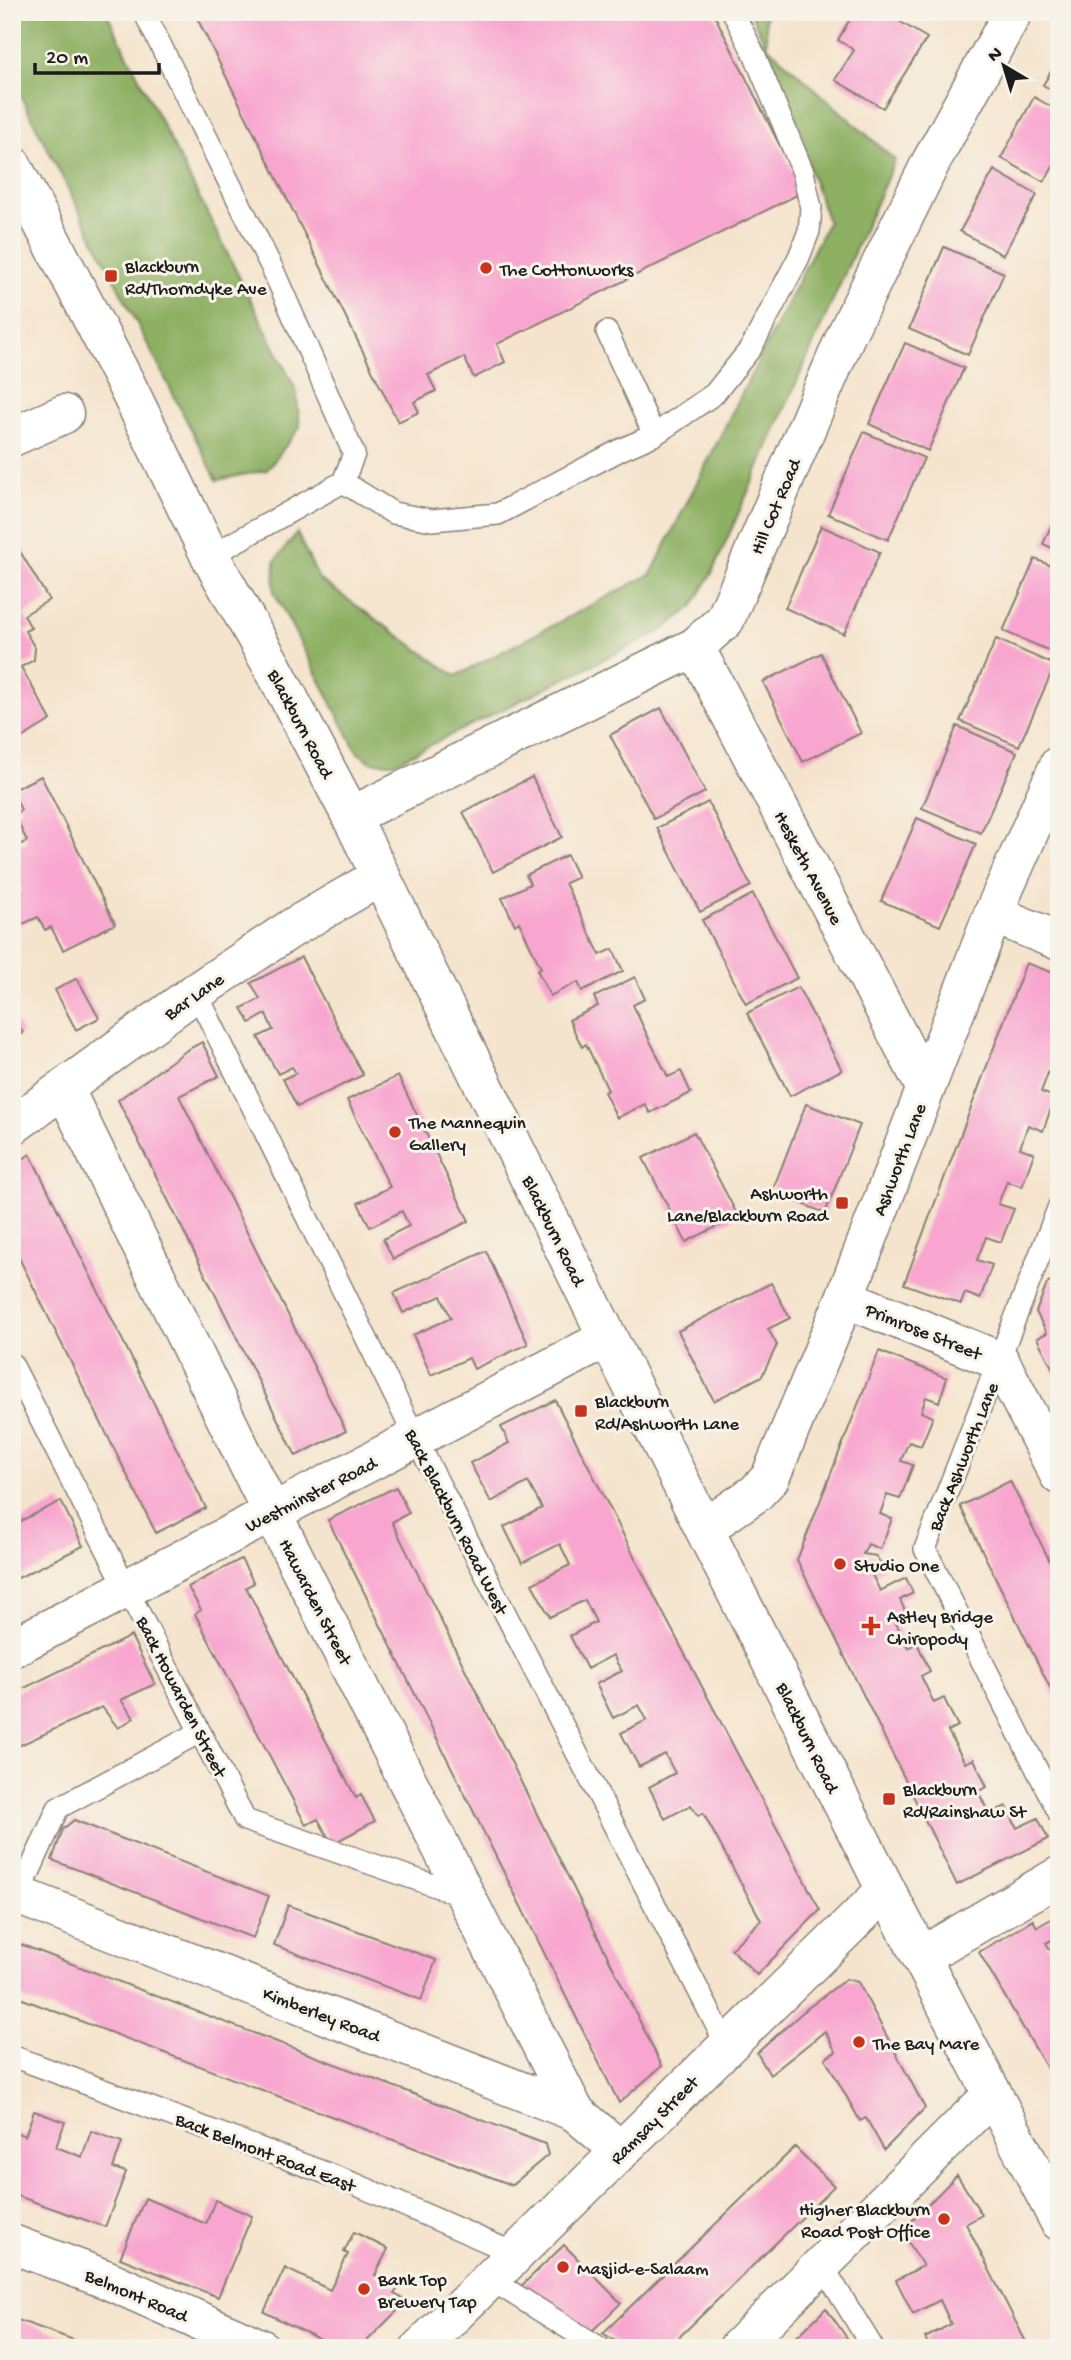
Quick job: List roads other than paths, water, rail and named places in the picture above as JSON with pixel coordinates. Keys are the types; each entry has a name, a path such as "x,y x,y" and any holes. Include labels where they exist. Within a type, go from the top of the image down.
{"main road":[{"name":"Hill Cot Road","path":"351,816 695,647 725,620 846,335 932,160 1013,12"},
{"name":"Blackburn Road","path":"12,165 125,382 210,556 351,816 608,1338 886,1890 1059,2221"},
{"path":"12,437 65,414"},
{"name":"Hesketh Avenue","path":"695,647 925,1087"},
{"name":"Ashworth Lane","path":"705,1528 756,1493 770,1478 845,1298 993,914 1059,765"},
{"name":"Bar Lane","path":"12,1126 196,992 292,928 381,876"},
{"path":"993,914 1059,941"},
{"name":"Hawarden Street","path":"64,1088 272,1513 575,2112"},
{"name":"Primrose Street","path":"845,1298 1000,1361 1059,1475"},
{"name":"Westminster Road","path":"12,1648 608,1338"},
{"path":"922,1956 1059,1875"},
{"name":"Ramsay Street","path":"421,2348 886,1890"},
{"name":"Kimberley Road","path":"15,1894 575,2112 621,2151"},
{"path":"738,2348 993,2094"},
{"name":"Belmont Road","path":"12,2244 108,2280 216,2339 260,2348"}],"lane":[{"path":"144,12 273,270 354,454 342,482 210,556"},
{"path":"342,482 393,513 432,520 498,514 654,435 713,394 751,348 799,257 809,231 811,208 803,172 755,56 733,12"},
{"path":"607,332 654,435"},
{"name":"Back Blackburn Road West","path":"196,992 416,1439 727,2046"},
{"name":"Back Ashworth Lane","path":"1059,1206 925,1549 1059,1813"},
{"name":"Back Howarden Street","path":"12,1364 18,1392 128,1586 245,1820 468,1897"},
{"path":"15,1894 58,1808 200,1732"},
{"name":"Back Belmont Road East","path":"12,2056 355,2184 503,2266 600,2348"},
{"path":"822,2265 873,2348"}],"place":[{"name":"The Cottonworks","path":"486,268"},
{"name":"Blackburn Rd/Thorndyke Ave","path":"111,276"},
{"name":"The Mannequin Gallery","path":"395,1132"},
{"name":"Ashworth Lane/Blackburn Road","path":"842,1203"},
{"name":"Blackburn Rd/Ashworth Lane","path":"581,1411"},
{"name":"Studio One","path":"840,1564"},
{"name":"Astley Bridge Chiropody","path":"871,1626"},
{"name":"Blackburn Rd/Rainshaw St","path":"889,1799"},
{"name":"The Bay Mare","path":"859,2042"},
{"name":"Higher Blackburn Road Post Office","path":"944,2219"},
{"name":"Masjid-e-Salaam","path":"563,2267"},
{"name":"Bank Top Brewery Tap","path":"364,2289"}]}
